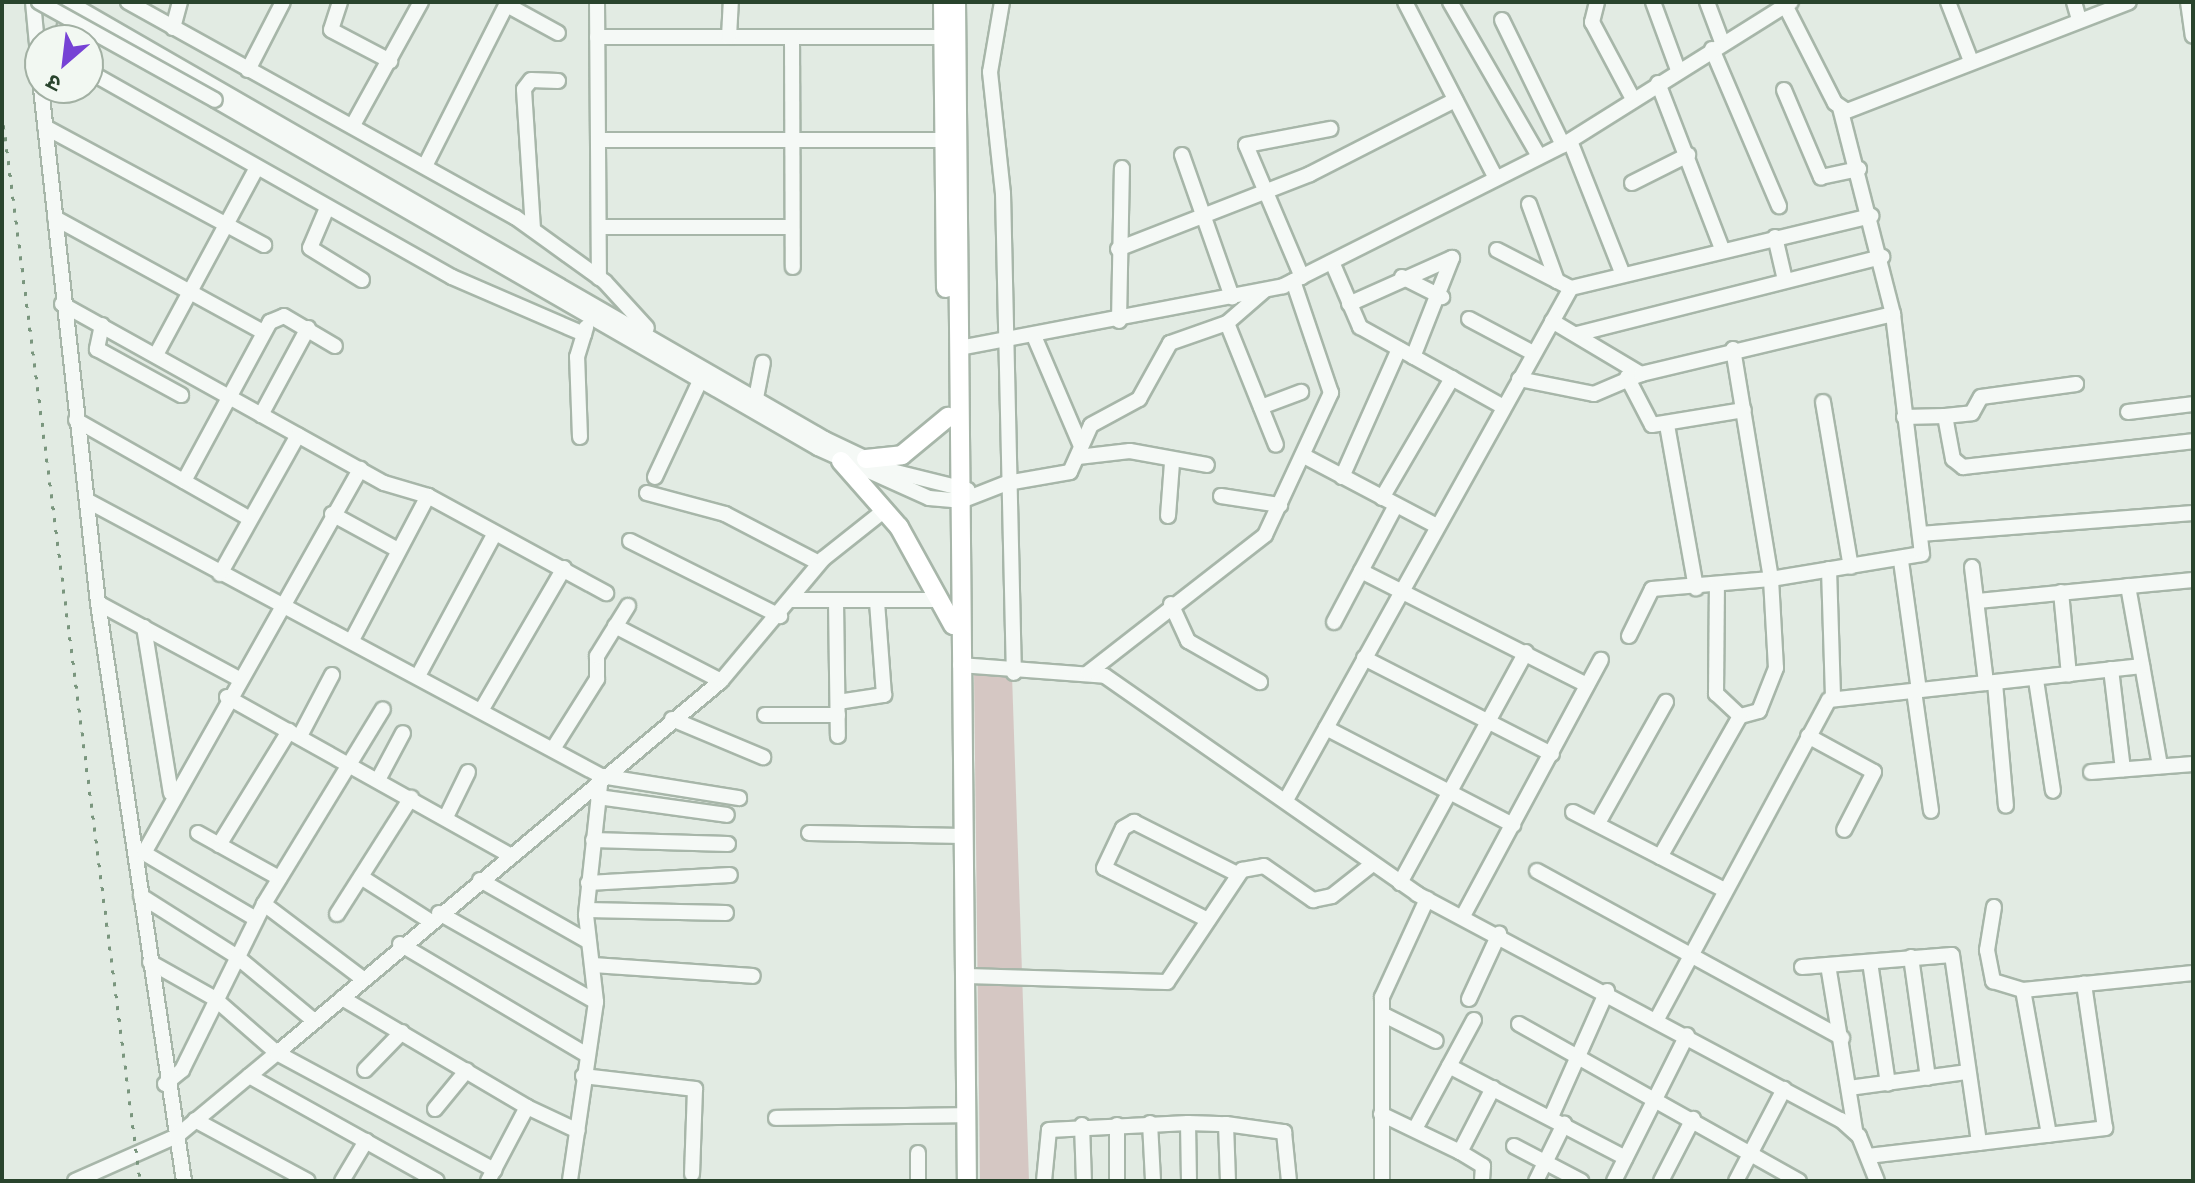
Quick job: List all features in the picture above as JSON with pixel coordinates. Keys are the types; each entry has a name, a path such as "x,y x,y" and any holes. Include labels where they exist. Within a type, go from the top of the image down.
{"main road":[{"path":"943,2 948,417 959,493 953,625"},
{"path":"956,2 967,1181"},
{"path":"866,459 902,455 948,417"},
{"path":"841,461 886,509 941,600 953,625 960,658"}],"street":[{"path":"33,2 35,24"},
{"path":"39,2 218,94 658,340 756,398 823,444 841,461 896,488 959,493 1070,472 1097,419 1139,399 1170,343 1227,323 1265,290"},
{"path":"65,24 68,2 701,379 823,444 959,493"},
{"path":"128,2 353,125 533,229 599,278 658,340"},
{"path":"173,28 180,2"},
{"path":"248,70 283,2"},
{"path":"340,2 331,30 390,61"},
{"path":"353,125 421,2"},
{"path":"597,2 599,278"},
{"path":"729,37 731,2"},
{"path":"1002,2 990,72 1003,193 1001,342 1014,673"},
{"path":"1405,2 1496,178"},
{"path":"1450,2 1539,156"},
{"path":"1597,2 1592,22 1633,99"},
{"path":"1653,2 1678,70"},
{"path":"1707,2 1717,46 1779,206"},
{"path":"1948,2 1971,61"},
{"path":"2074,2 2079,20"},
{"path":"1840,108 2129,2"},
{"path":"2188,2 2193,36"},
{"path":"425,166 507,3 558,33"},
{"path":"959,348 1119,321 1265,290 1297,279 1566,143 1717,46 1763,8 1788,4 1840,108 1882,257 1893,314 1922,554 1901,561 1771,579 1650,590 1629,636"},
{"path":"1502,20 1566,143 1623,275"},
{"path":"597,37 943,37"},
{"path":"792,37 793,267"},
{"path":"104,80 452,277 584,334"},
{"path":"533,229 524,89 531,80 558,81"},
{"path":"1658,83 1722,249"},
{"path":"1784,90 1821,177 1859,169"},
{"path":"1118,249 1205,219 1264,193 1455,100"},
{"path":"43,104 62,304 98,603 165,1084 185,1181"},
{"path":"45,127 264,245"},
{"path":"1088,673 1171,604 1261,541 1304,456 1331,393 1297,279 1246,153 1250,140 1330,129"},
{"path":"600,140 792,143 943,140"},
{"path":"1182,155 1232,297"},
{"path":"1632,183 1688,155"},
{"path":"157,353 257,167"},
{"path":"1119,321 1118,249 1122,168"},
{"path":"1529,204 1557,281"},
{"path":"327,208 310,248 362,280"},
{"path":"1497,250 1571,288 1722,249 1871,216"},
{"path":"55,218 263,332"},
{"path":"599,227 792,227"},
{"path":"1775,237 1785,280"},
{"path":"1342,477 1406,353 1442,297 1450,257 1349,304"},
{"path":"1577,334 1882,257"},
{"path":"1332,262 1360,327 1502,406"},
{"path":"1402,277 1442,297"},
{"path":"1286,800 1502,406 1571,288"},
{"path":"62,304 157,353 360,469 428,496 606,593"},
{"path":"1519,379 1583,395 1634,376 1733,349 1893,314"},
{"path":"184,481 227,395 263,332 278,316 308,328 335,346"},
{"path":"580,437 584,334 591,316"},
{"path":"1469,319 1533,353"},
{"path":"1552,321 1577,334 1634,376 1645,420 1667,425 1744,410"},
{"path":"1227,323 1276,445"},
{"path":"102,325 97,349 181,395"},
{"path":"261,415 308,328"},
{"path":"1034,336 1079,451"},
{"path":"1660,857 1740,716 1759,711 1776,674 1771,579 1733,349"},
{"path":"756,398 763,363"},
{"path":"1334,622 1361,571 1389,502 1452,378"},
{"path":"655,477 701,379"},
{"path":"1904,417 1970,414 1981,397 2076,384"},
{"path":"1261,407 1301,392"},
{"path":"1823,402 1851,567"},
{"path":"2128,412 2193,404"},
{"path":"1945,416 1953,459 1963,467 2193,441"},
{"path":"76,420 250,519"},
{"path":"1667,425 1696,588"},
{"path":"220,574 298,435"},
{"path":"1079,451 1130,451 1172,463 1207,465"},
{"path":"1304,456 1437,526"},
{"path":"1168,516 1172,463"},
{"path":"256,919 144,853 171,793 360,469"},
{"path":"647,493 725,514 819,563"},
{"path":"352,640 428,496"},
{"path":"1221,496 1280,505"},
{"path":"88,501 220,574 482,709 601,776 739,798"},
{"path":"81,1179 177,1136 277,1053 400,944 601,776 721,681 780,616 819,563 886,509"},
{"path":"1920,534 2193,513"},
{"path":"332,514 398,550"},
{"path":"418,676 495,533"},
{"path":"630,541 780,616"},
{"path":"1901,561 1931,811"},
{"path":"1972,567 2006,806"},
{"path":"482,709 564,568"},
{"path":"1657,1019 1808,736 1833,697 1829,569"},
{"path":"1361,571 1587,685"},
{"path":"1978,601 2193,580"},
{"path":"1717,586 1716,694 1740,716"},
{"path":"2128,586 2160,766"},
{"path":"2061,592 2069,675"},
{"path":"792,600 941,600"},
{"path":"836,601 838,736"},
{"path":"765,715 838,709 884,695 877,602"},
{"path":"98,603 237,678"},
{"path":"1171,604 1188,641 1260,682"},
{"path":"553,749 597,679 597,656 628,606"},
{"path":"615,626 721,681"},
{"path":"144,627 171,793"},
{"path":"1400,883 1526,652"},
{"path":"960,658 1014,673 1088,673 1105,676 1286,800 1370,866 1427,899 1607,991 1855,1130"},
{"path":"1364,658 1552,754"},
{"path":"1463,916 1601,660"},
{"path":"1833,697 2036,680 2142,666"},
{"path":"2111,669 2123,769"},
{"path":"219,845 332,675"},
{"path":"2036,680 2053,791"},
{"path":"227,697 510,855"},
{"path":"1598,823 1666,702"},
{"path":"165,1084 182,1070 214,998 264,904 383,709"},
{"path":"672,719 763,757"},
{"path":"1326,728 1513,825"},
{"path":"378,780 403,733"},
{"path":"1808,736 1874,772 1844,830"},
{"path":"2091,772 2193,764"},
{"path":"446,817 468,772"},
{"path":"570,1181 596,1002 587,910 601,776"},
{"path":"598,797 727,815"},
{"path":"337,914 411,798"},
{"path":"1573,812 1725,890"},
{"path":"1208,920 1104,868 1123,828 1134,822 1237,874"},
{"path":"198,833 279,878"},
{"path":"809,833 963,836"},
{"path":"593,840 728,844"},
{"path":"966,976 1157,984 1181,968 1237,874 1259,864 1317,900 1370,866"},
{"path":"1537,871 1691,952 1842,1038"},
{"path":"588,883 730,875"},
{"path":"361,877 596,1002"},
{"path":"480,880 589,942"},
{"path":"141,896 236,956 313,1020"},
{"path":"1382,1181 1382,1014 1385,985 1427,899"},
{"path":"264,904 363,979"},
{"path":"1994,907 1991,976 2023,990 2193,973"},
{"path":"587,910 726,913"},
{"path":"1469,999 1499,934"},
{"path":"400,944 587,1055"},
{"path":"1802,967 1944,953 1956,961 1979,1143"},
{"path":"1911,957 1928,1078"},
{"path":"150,962 214,998 277,1053 491,1176 527,1107"},
{"path":"1870,962 1888,1084"},
{"path":"593,965 753,976"},
{"path":"1828,965 1855,1130 1877,1181"},
{"path":"1868,1156 2049,1135 2107,1125 2084,984"},
{"path":"2023,990 2049,1135"},
{"path":"1536,1181 1546,1162 1578,1055 1607,991"},
{"path":"342,998 527,1107 578,1131"},
{"path":"1382,1014 1436,1041"},
{"path":"1415,1129 1474,1020"},
{"path":"1519,1024 1799,1181"},
{"path":"365,1070 402,1032"},
{"path":"1614,1181 1687,1035"},
{"path":"1449,1066 1626,1158"},
{"path":"435,1109 467,1070"},
{"path":"1849,1088 1968,1072"},
{"path":"249,1076 431,1180"},
{"path":"583,1076 695,1089 692,1174"},
{"path":"1460,1152 1493,1088"},
{"path":"1736,1181 1784,1089"},
{"path":"1381,1114 1483,1166 1482,1181"},
{"path":"776,1118 967,1115"},
{"path":"1661,1181 1693,1119"},
{"path":"195,1120 308,1181"},
{"path":"1150,1123 1153,1181"},
{"path":"1188,1123 1189,1181"},
{"path":"1044,1181 1045,1132 1082,1125 1188,1123 1226,1124 1284,1132 1289,1181"},
{"path":"1226,1124 1228,1181"},
{"path":"1082,1125 1084,1181"},
{"path":"1117,1125 1117,1181"},
{"path":"342,1181 366,1141"},
{"path":"1514,1146 1581,1181"},
{"path":"918,1153 918,1181"}],"shaded area":[{"path":"974,672 1012,675 1029,1181 980,1181"}],"railway":[{"path":"2,113 140,1181"}]}
